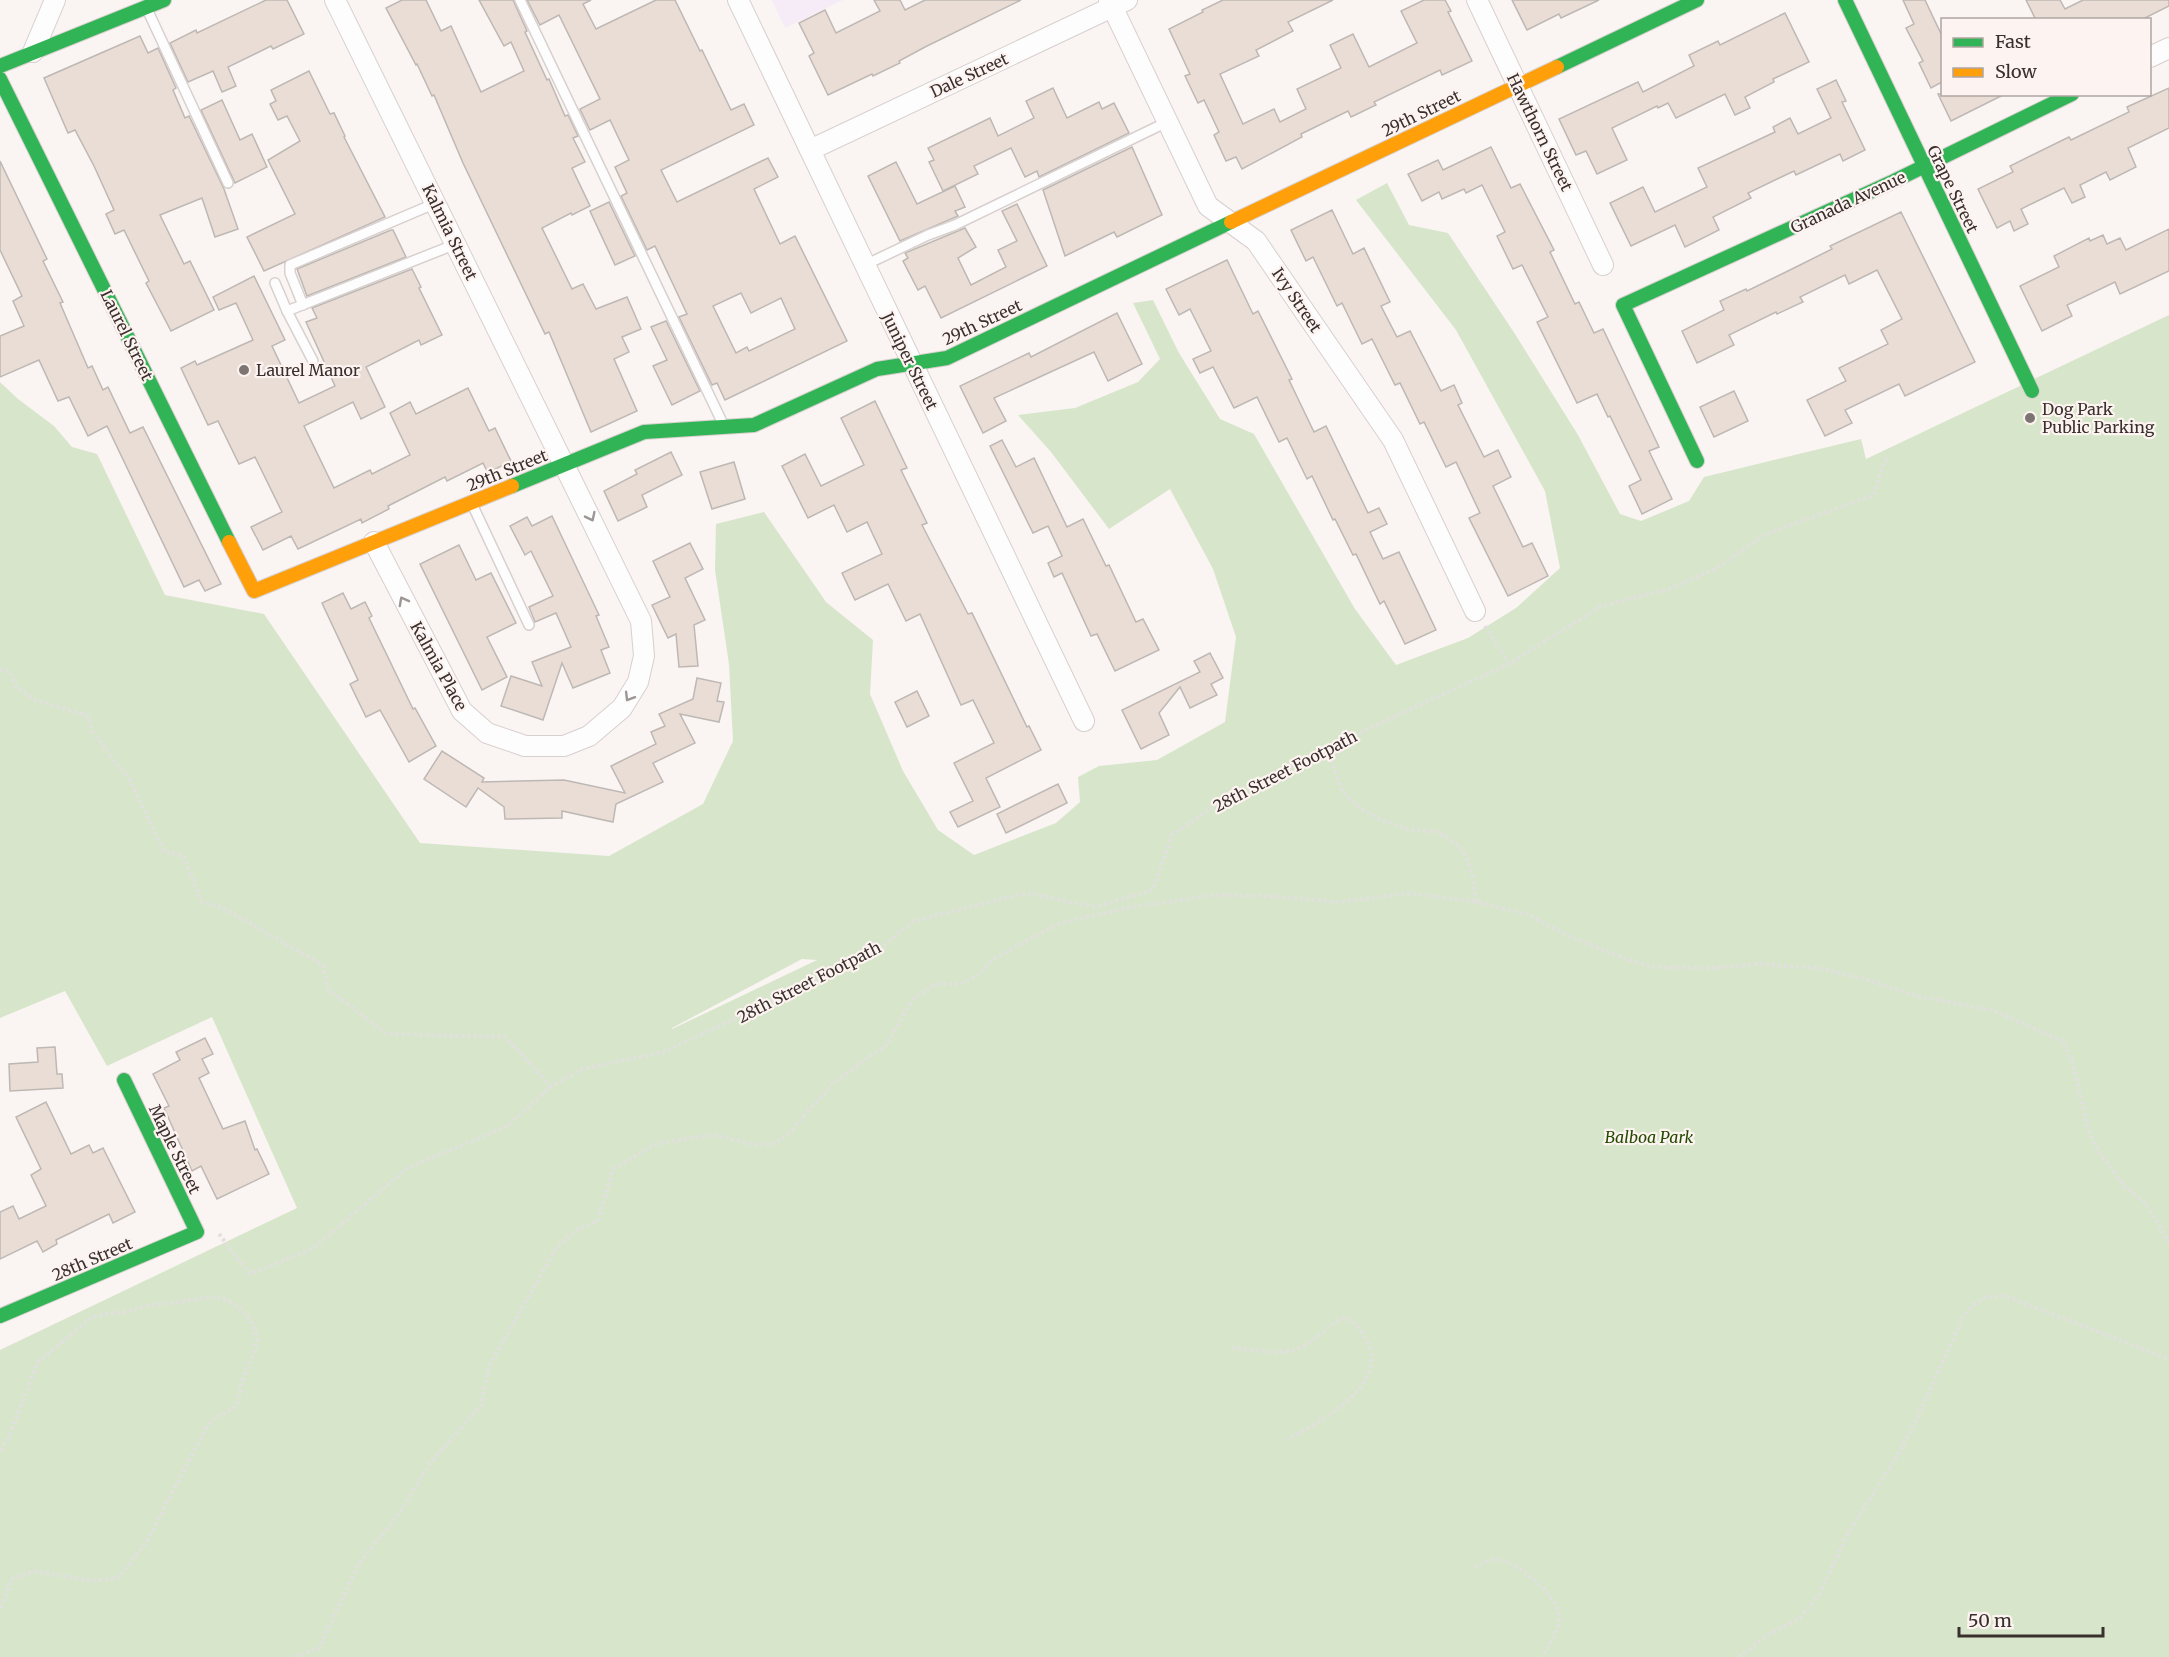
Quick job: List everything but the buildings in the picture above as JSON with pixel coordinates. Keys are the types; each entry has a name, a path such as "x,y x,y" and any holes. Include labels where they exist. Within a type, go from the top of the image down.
{"street":[{"path":"33,52 55,0"},
{"path":"0,66 164,0"},
{"name":"Kalmia Street","path":"335,0 565,464"},
{"name":"Juniper Street","path":"738,0 1084,721"},
{"name":"Hawthorn Street","path":"1477,0 1603,265"},
{"name":"29th Street","path":"254,591 644,432 754,425 877,369 947,358 1697,0"},
{"name":"Grape Street","path":"1845,0 2032,392"},
{"name":"Dale Street","path":"810,150 1116,2"},
{"name":"Ivy Street","path":"1116,2 1167,122 1208,206 1256,241 1393,440 1475,612"},
{"path":"2151,57 2169,48"},
{"name":"Laurel Street","path":"0,79 254,591"},
{"name":"Granada Avenue","path":"1697,461 1623,305 1924,166 2068,96"},
{"name":"Kalmia Place","path":"374,542 462,711 487,733 525,746 564,746 589,736 622,708 638,682 644,656 642,621 565,464"},
{"name":"Maple Street","path":"124,1080 196,1232"},
{"name":"28th Street","path":"0,1316 196,1232"}],"lane":[{"path":"520,0 725,428"},
{"path":"146,7 228,183"},
{"path":"865,265 928,234 966,220 1167,122"},
{"path":"303,305 290,273 290,265 435,203"},
{"path":"287,311 456,244"},
{"path":"275,284 313,361"},
{"path":"471,502 529,625"}],"path":[{"name":"28th Street Footpath","path":"551,1086 582,1069 664,1052 875,952 914,921 1026,893 1095,907 1153,890 1172,835 1219,803 1309,756 1509,664 1601,606 1666,590 1715,569 1766,534 1874,495 1883,465 1888,457"},
{"path":"1475,612 1509,664"},
{"path":"0,670 9,671 17,688 33,699 88,716 93,732 131,782 164,852 183,855 202,902 223,908 323,965 328,989 387,1034 505,1037 551,1086 508,1125 407,1168 314,1248 250,1274 220,1234 196,1232"},
{"path":"1309,756 1321,756 1332,762 1343,793 1360,809 1408,829 1437,832 1450,839 1463,851 1471,869 1477,902"},
{"path":"294,1657 319,1648 359,1563 399,1514 430,1463 481,1405 489,1366 555,1250 574,1231 598,1221 613,1169 656,1144 715,1134 752,1144 771,1145 788,1134 832,1084 886,1045 913,999 935,984 960,984 979,975 993,959 1060,923 1132,907 1215,895 1268,896 1340,902 1409,893 1477,902 1526,914 1573,938 1626,959 1653,966 1714,968 1758,964 1818,968 1861,978 1917,996 1991,1010 2063,1041 2073,1064 2087,1125 2096,1146 2125,1187 2146,1203 2169,1243"},
{"path":"1739,1657 1769,1634 1799,1619 1819,1595 1849,1532 1914,1425 1964,1315 1976,1302 1987,1296 2005,1296 2169,1359"},
{"path":"0,1449 8,1442 38,1362 92,1318 146,1306 223,1298 244,1312 251,1322 257,1342 242,1382 237,1406 215,1419 206,1428 149,1538 118,1578 92,1581 34,1571 12,1579 0,1610"},
{"path":"1232,1348 1286,1351 1296,1349 1345,1318 1356,1323 1368,1343 1372,1360 1361,1386 1329,1415 1287,1440"},
{"path":"1475,1567 1492,1559 1507,1561 1535,1581 1556,1602 1559,1618 1554,1637 1542,1657"}],"shaded area":[{"path":"772,0 843,0 785,28"}],"green space":[{"name":"Balboa Park","path":"1387,183 1409,225 1448,233 1578,435 1620,514 1641,521 1689,501 1704,477 1861,439 1866,459 2169,315 2169,1657 0,1657 0,1350 297,1208 212,1017 107,1066 65,991 0,1018 0,382 18,399 54,426 72,447 97,454 165,595 264,614 420,843 609,856 703,804 733,741 729,664 715,570 716,524 764,512 826,602 873,640 870,694 903,771 938,830 974,855 1056,823 1080,802 1078,777 1099,766 1157,760 1225,722 1236,637 1213,569 1170,489 1109,529 1051,452 1018,415 1075,408 1138,382 1160,359 1133,303 1153,300 1179,353 1220,419 1254,434 1355,609 1396,665 1468,638 1516,608 1560,568 1545,491 1456,330 1356,200","holes":["802,959 817,960 672,1029"]}],"traffic: fast":[{"path":"0,66 164,0"},
{"path":"1557,67 1697,0"},
{"path":"1845,0 2032,391"},
{"path":"0,79 229,542"},
{"path":"1697,461 1623,305 1894,181 2068,96"},
{"path":"512,486 644,432 754,425 877,369 947,358 1231,222"},
{"path":"0,1316 197,1232 124,1080"}],"traffic: slow":[{"path":"1231,222 1557,67"},
{"path":"229,542 254,591 512,486"}],"place":[{"name":"Laurel Manor","path":"244,370"},
{"name":"Dog Park Public Parking","path":"2030,418"}]}
